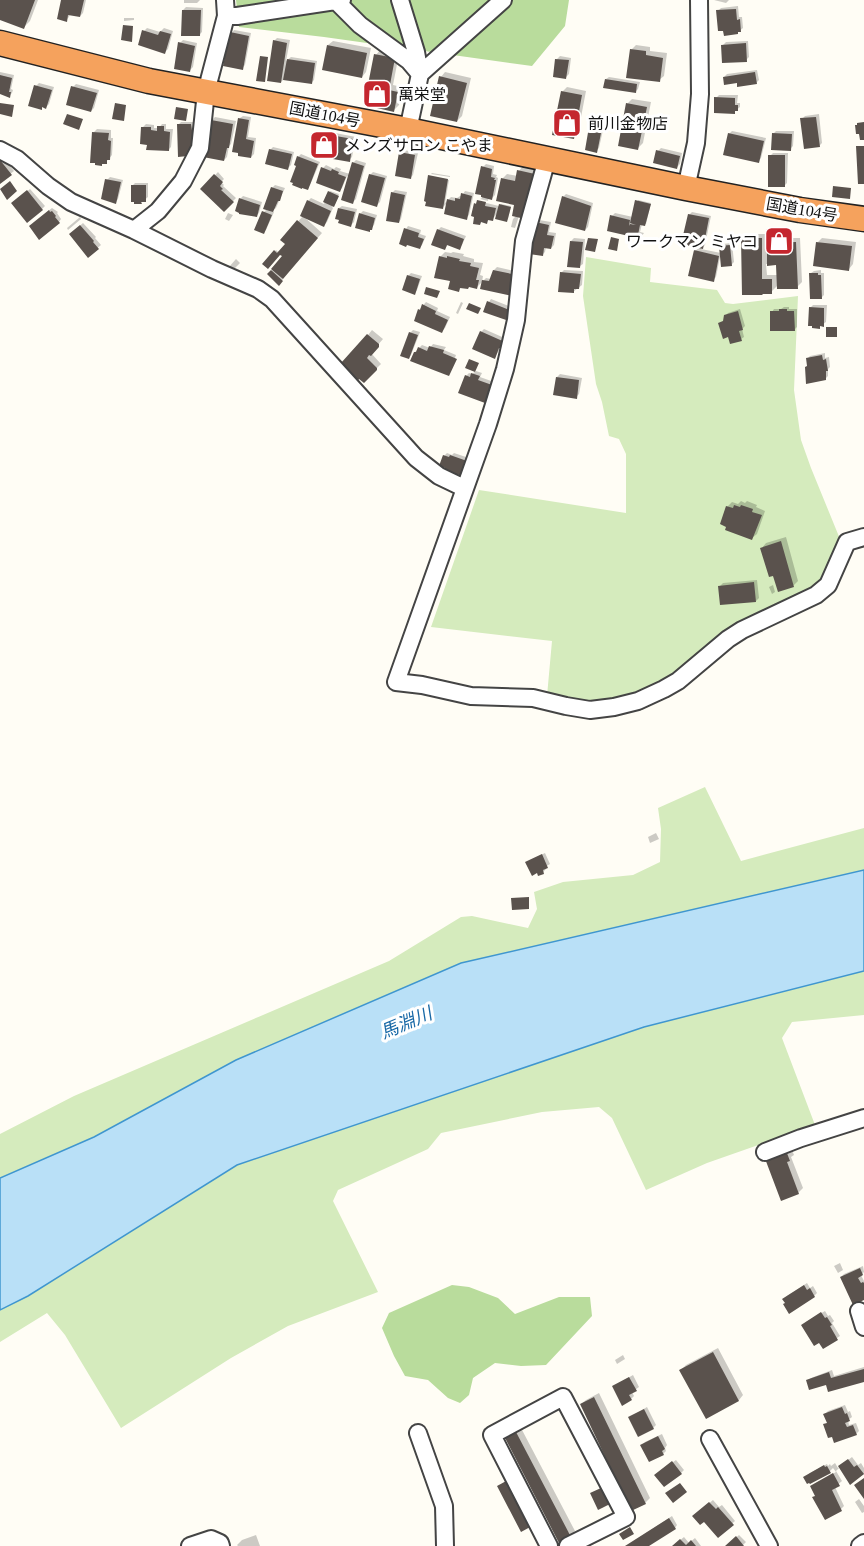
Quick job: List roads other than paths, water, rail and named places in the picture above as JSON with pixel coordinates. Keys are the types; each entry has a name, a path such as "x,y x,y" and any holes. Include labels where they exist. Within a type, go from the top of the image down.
{"highway":[{"name":"国道104号","path":"0,43 137,78 408,130 686,188 800,210 864,219"}],"street":[{"path":"134,230 158,211 183,181 200,148 206,92 226,8 237,16 338,0 360,25 409,61 420,74"},
{"path":"400,0 416,52 420,74 408,130"},
{"path":"420,74 503,0"},
{"path":"686,188 696,143 700,94 699,0"},
{"path":"0,150 17,159 48,186 71,202 258,289 272,299 416,458 439,476 464,488"},
{"path":"547,159 524,241 516,321 505,369 488,424 396,682 422,685 471,696 533,698 590,710 638,701 678,681 742,630 816,595 828,585 847,542 864,537"},
{"path":"765,1152 864,1118"},
{"path":"549,1546 492,1435 563,1397 626,1517 568,1546"},
{"path":"418,1433 444,1506 445,1546"},
{"path":"710,1439 769,1546"},
{"path":"190,1546 211,1539 220,1543 221,1546"},
{"path":"860,1546 864,1543"}],"water":[{"name":"馬淵川","path":"864,870 864,971 644,1027 237,1165 28,1296 0,1310 0,1178 94,1137 236,1060 461,963"}],"place":[{"name":"萬栄堂","path":"377,94"},
{"name":"前川金物店","path":"567,123"},
{"name":"メンズサロン こやま","path":"324,145"},
{"name":"ワークマン ミヤコ","path":"779,241"}]}
